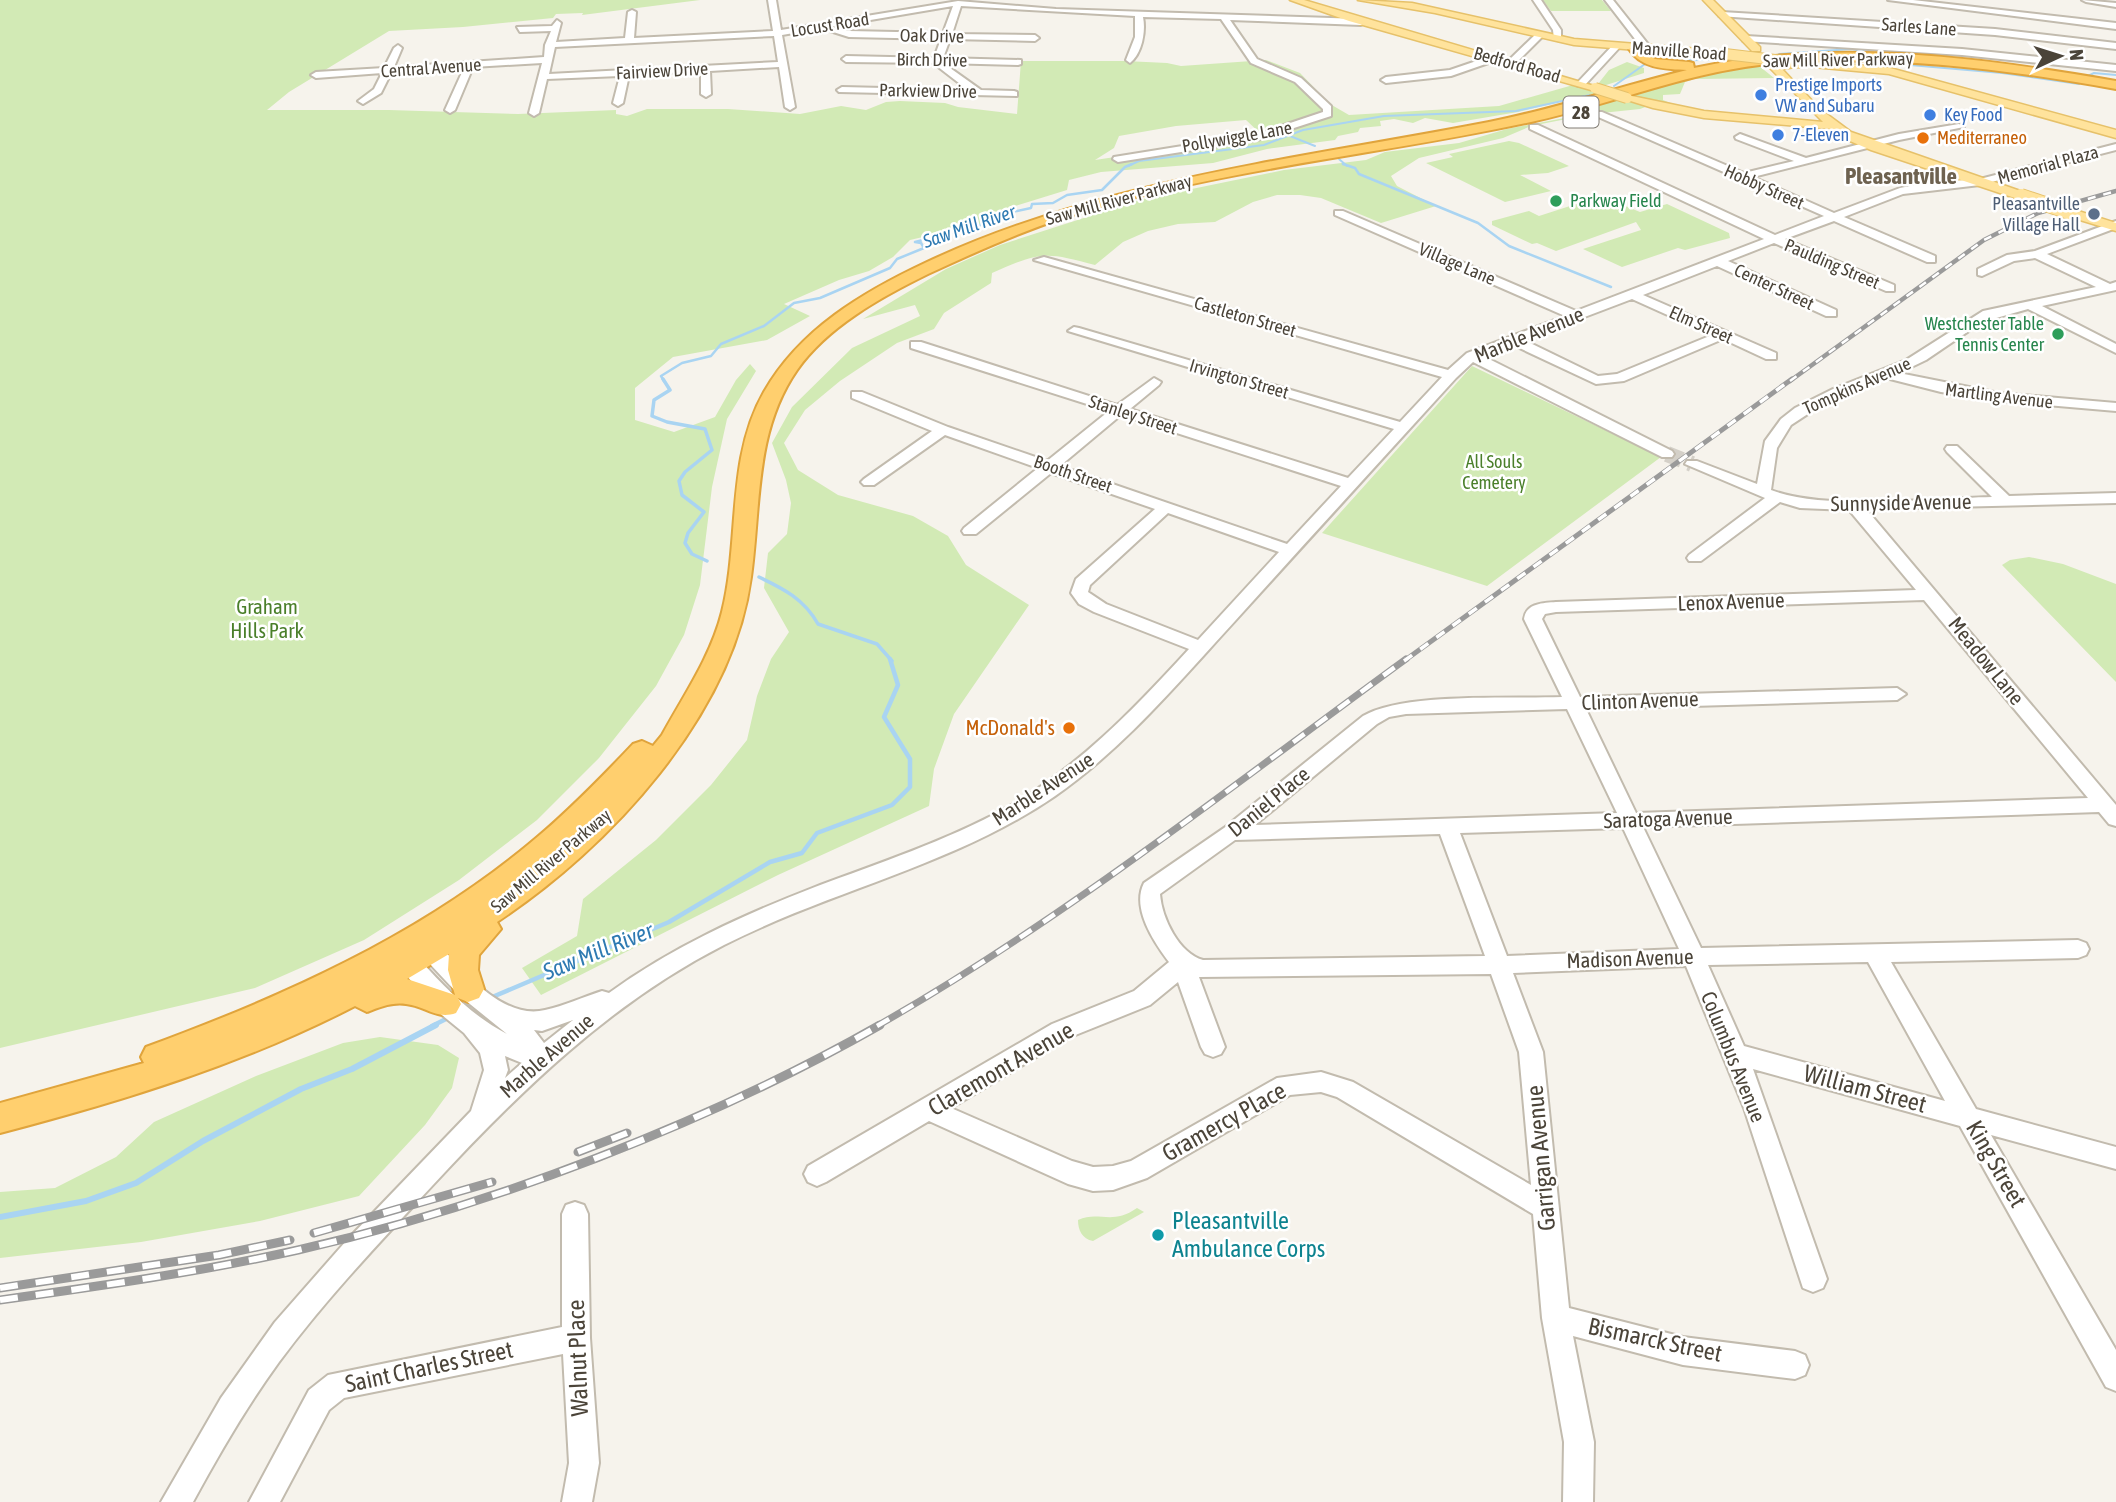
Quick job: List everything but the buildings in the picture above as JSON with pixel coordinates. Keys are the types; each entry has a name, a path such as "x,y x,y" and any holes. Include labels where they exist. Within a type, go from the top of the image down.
{"highway":[{"path":"1631,49 1640,57 1663,64 1687,66 1724,56"},
{"path":"1631,49 1632,56 1658,70 1658,74 1646,80"},
{"name":"Saw Mill River Parkway","path":"0,1101 104,1074 203,1040 414,950 576,819 629,766 676,706 699,665 718,618 724,590 739,453 761,391 787,355 838,312 948,251 1093,199 1244,164 1521,116 1724,56 1883,55 1993,64 2116,84"},
{"name":"Saw Mill River Parkway","path":"0,1118 110,1090 204,1060 322,1010 414,950 530,884 620,804 674,735 701,692 722,651 736,605 750,465 760,422 778,383 790,365 833,324 886,290 953,255 1026,226 1099,202 1239,170 1518,120 1680,75 1727,65 1839,57 1917,59 2074,76"},
{"name":"28","path":"1518,120 1644,103"},
{"path":"204,1060 235,1060 332,1018 383,992 410,991 456,996 463,952 470,941 577,861 610,830 620,804"}],"main road":[{"name":"Bedford Road","path":"1295,0 1362,22 1644,103 1690,113 1782,125 1831,126 1868,145"},
{"name":"Manville Road","path":"1363,0 1430,8 1558,39 1631,49"},
{"path":"1708,0 1816,114 1831,126"},
{"path":"1724,56 1750,45 1802,63 1896,72 2116,134"},
{"name":"Manville Road","path":"1724,56 1770,63 1802,63"},
{"path":"1782,125 1807,122 1816,114"},
{"path":"1782,125 1844,138"},
{"name":"Bedford Road","path":"1831,126 1844,138 2115,226"},
{"path":"1940,185 1949,180 1948,171"}],"street":[{"path":"772,0 790,107"},
{"path":"946,0 958,4 938,60 942,68 972,86 977,92"},
{"path":"1537,0 1557,30 1558,39"},
{"path":"1581,84 1631,49 1609,0"},
{"path":"1892,0 2116,26"},
{"path":"2086,0 2116,5"},
{"name":"Locust Road","path":"550,45 778,33 958,4 1362,22"},
{"path":"629,41 632,12"},
{"path":"1130,60 1139,36 1141,19 1138,13"},
{"name":"Sarles Lane","path":"1722,14 1961,30 2116,46"},
{"name":"Pollywiggle Lane","path":"1118,159 1257,137 1328,114 1328,108 1298,80 1254,61 1223,16"},
{"path":"520,29 556,25 534,113"},
{"name":"Oak Drive","path":"823,27 849,34 1035,38"},
{"path":"1961,30 1962,51"},
{"path":"1511,63 1540,35"},
{"path":"1750,45 1962,51 2116,68"},
{"path":"363,101 379,91 398,48"},
{"path":"1386,80 1451,73 1494,58"},
{"name":"Birch Drive","path":"846,59 1018,62"},
{"name":"Central Avenue","path":"316,75 546,60"},
{"name":"Fairview Drive","path":"542,77 782,64"},
{"path":"450,110 469,66"},
{"path":"705,69 706,94"},
{"path":"618,103 625,72"},
{"name":"Parkview Drive","path":"842,90 1014,94"},
{"name":"Hobby Street","path":"1599,114 1931,259"},
{"path":"1742,177 1925,131 1959,127"},
{"name":"Paulding Street","path":"1534,128 1773,239 1890,288"},
{"path":"1740,137 1809,162"},
{"name":"Memorial Plaza","path":"1980,183 2112,149"},
{"name":"Marble Avenue","path":"176,1502 239,1396 287,1329 341,1266 480,1117 540,1058 632,988 695,950 739,927 959,839 1023,807 1074,773 1108,745 1451,374 1472,356 1900,191 1980,183"},
{"name":"Village Lane","path":"1339,213 1574,316"},
{"path":"1982,272 2011,258 2037,254 2115,226"},
{"path":"2037,254 2113,289"},
{"name":"Castleton Street","path":"1040,260 1451,374"},
{"name":"Center Street","path":"1717,261 1831,313"},
{"name":"Tompkins Avenue","path":"1770,494 1766,460 1776,434 1801,409 1913,362 1972,321 2028,304 2113,289"},
{"name":"Elm Street","path":"1631,294 1771,356"},
{"path":"2028,304 2116,349"},
{"name":"Irvington Street","path":"1074,331 1403,427"},
{"path":"1511,339 1601,381 1619,378 1722,335"},
{"name":"Stanley Street","path":"916,345 1350,484"},
{"path":"1472,356 1667,454"},
{"name":"Martling Avenue","path":"1884,373 1927,386 2067,404 2116,407"},
{"path":"970,531 1154,382"},
{"name":"Booth Street","path":"857,395 943,430 1289,550"},
{"path":"869,482 943,430"},
{"path":"1952,449 2004,500"},
{"name":"Sunnyside Avenue","path":"1692,464 1800,503 1854,505 2116,498"},
{"path":"1695,558 1770,494"},
{"name":"Meadow Lane","path":"1854,505 2110,812"},
{"path":"1165,508 1082,583 1079,593 1085,600 1100,608 1199,648"},
{"name":"Lenox Avenue","path":"1533,614 1540,609 1556,607 1931,595"},
{"name":"Columbus Avenue","path":"1533,614 1533,620 1631,821 1735,1054 1788,1200 1813,1279"},
{"name":"Clinton Avenue","path":"1384,712 1406,708 1897,694"},
{"name":"Daniel Place","path":"1182,963 1151,910 1149,895 1152,889 1231,832 1370,720 1384,712"},
{"name":"Saratoga Avenue","path":"1231,832 2110,812"},
{"name":"Garrigan Avenue","path":"1448,827 1531,1052 1556,1318 1579,1442 1578,1502"},
{"name":"Madison Avenue","path":"1182,963 1203,969 1500,965 1692,957 2078,949"},
{"path":"414,950 456,996 472,1026 491,1049 496,1063 494,1079 480,1117"},
{"name":"King Street","path":"1874,953 2116,1377"},
{"path":"1182,963 1213,1047"},
{"name":"Claremont Avenue","path":"817,1174 930,1110 1060,1031 1142,998 1157,988 1182,963"},
{"path":"456,996 496,1014 528,1021 549,1020 632,988"},
{"path":"496,1014 530,1040 540,1058"},
{"path":"472,1026 516,1051 540,1058"},
{"name":"William Street","path":"1735,1054 2116,1158"},
{"name":"Gramercy Place","path":"930,1110 1068,1172 1093,1179 1112,1178 1138,1170 1286,1085 1321,1082 1344,1089 1545,1207"},
{"name":"Walnut Place","path":"575,1214 576,1338 584,1463 577,1502"},
{"name":"Bismarck Street","path":"1556,1318 1682,1351 1795,1365"},
{"name":"Saint Charles Street","path":"264,1502 302,1427 319,1400 338,1385 576,1338"}],"green space":[{"name":"Graham Hills Park","path":"0,0 700,0 582,15 583,13 556,14 553,18 463,27 389,31 289,92 267,110 518,114 616,110 616,114 627,116 647,109 728,109 800,114 841,106 866,110 886,102 900,101 945,103 1017,114 1021,61 1125,61 1181,66 1266,60 1300,73 1330,104 1349,115 1499,106 1573,85 1596,93 1518,112 1453,123 1425,118 1413,123 1394,119 1380,121 1381,126 1360,128 1358,132 1338,136 1335,140 1267,149 1213,163 1101,172 1069,180 1067,190 980,220 981,230 940,233 910,240 893,257 869,271 839,280 784,304 810,316 767,340 673,357 635,388 635,420 674,432 715,417 736,380 750,364 756,371 727,419 712,487 700,585 684,635 656,686 599,758 537,820 459,880 364,940 255,988 0,1048","holes":["1246,120 1262,135 1095,160 1114,148 1119,136 1176,126"]},
{"path":"1543,0 1602,0 1611,11 1551,11"},
{"path":"1627,62 1644,68 1644,73 1603,86 1598,84 1609,70"},
{"path":"1758,65 1774,78 1694,79 1685,82 1680,94 1663,95 1663,100 1673,104 1659,102 1640,109 1592,114 1531,126 1503,138 1419,158 1391,176 1397,186 1436,206 1381,223 1321,198 1277,195 1253,202 1215,222 1178,224 1148,231 1123,242 1095,265 1053,256 1021,261 992,273 991,283 944,313 934,329 897,343 840,381 805,410 784,443 798,470 838,495 913,516 948,536 966,565 1029,605 954,714 934,769 929,806 778,875 541,995 522,968 577,936 583,899 656,840 711,785 747,740 757,696 771,659 789,632 764,588 768,553 787,534 791,503 786,480 772,443 792,407 852,348 920,316 915,305 863,319 946,269 1000,245 1143,199 1284,170 1366,160 1385,152 1459,143 1507,129 1585,114 1589,108 1687,77"},
{"path":"1509,141 1569,166 1548,173 1520,175 1551,191 1505,202 1426,163 1453,157 1449,154"},
{"path":"1601,196 1640,212 1667,204 1729,233 1730,238 1685,250 1678,248 1622,267 1583,249 1641,230 1636,222 1556,251 1537,243 1532,244 1492,225 1492,221 1529,211 1539,216"},
{"name":"All Souls Cemetery","path":"1472,366 1661,457 1487,586 1322,533"},
{"path":"2029,557 2063,564 2116,584 2116,682 2002,565 2010,560"},
{"path":"380,1037 438,1045 459,1058 452,1088 425,1125 359,1196 260,1221 141,1242 0,1258 0,1192 55,1188 116,1157 154,1122 256,1076 343,1043"},
{"path":"1137,1208 1144,1212 1093,1241 1083,1236 1080,1231 1078,1220 1085,1217 1120,1216"}],"waterway":[{"name":"Saw Mill River","path":"1779,54 1851,49 1875,53"},
{"name":"Saw Mill River","path":"1671,61 1728,59"},
{"name":"Saw Mill River","path":"1897,61 1910,65 2002,73 2079,84 2082,81"},
{"name":"Saw Mill River","path":"1614,86 1645,64"},
{"name":"Saw Mill River","path":"2088,76 2094,73 2116,75"},
{"name":"Saw Mill River","path":"1128,166 1139,161 1264,145 1303,130 1384,116 1516,111 1590,95"},
{"path":"1290,136 1315,146"},
{"path":"1339,159 1346,165"},
{"name":"Saw Mill River","path":"664,381 661,376 682,363 711,356 721,344 764,326 794,303 820,298 890,268 897,259 924,248 921,243 915,242 976,227 1003,214 1031,208 1032,204 1053,203 1067,195 1102,190 1125,167 1132,164"},
{"path":"1346,165 1355,168 1359,174 1478,223 1509,246 1611,287"},
{"name":"Saw Mill River","path":"663,379 670,390 654,400 652,416 667,422 705,429 712,450 685,472 679,481 682,495 704,512 688,533 685,543 692,554 707,561"},
{"name":"Saw Mill River","path":"759,577 800,601 818,624 877,644 892,661"},
{"name":"Saw Mill River","path":"490,998 669,922 770,862 802,853 817,833 892,805 910,787 910,759 884,717 898,685 890,659"},
{"name":"Saw Mill River","path":"432,1026 450,1017"},
{"name":"Saw Mill River","path":"0,1217 86,1201 136,1183 203,1141 301,1089 352,1069 436,1025"}],"tunnel":[{"path":"1667,454 1692,464"}],"railway":[{"path":"1790,381 1984,240 2038,213 2116,191"},
{"path":"1404,661 1792,379"},
{"path":"877,1026 946,985 1081,897 1406,659"},
{"path":"0,1300 150,1278 261,1258 372,1232 447,1210 597,1158 671,1128 814,1061 880,1025"},
{"path":"578,1152 627,1133"},
{"path":"314,1233 492,1182"},
{"path":"0,1288 219,1255 290,1240"}],"place":[{"name":"Prestige Imports VW and Subaru","path":"1761,95"},
{"name":"Key Food","path":"1930,115"},
{"name":"7-Eleven","path":"1778,135"},
{"name":"Mediterraneo","path":"1923,138"},
{"name":"Parkway Field","path":"1556,201"},
{"name":"Pleasantville Village Hall","path":"2094,214"},
{"name":"Westchester Table Tennis Center","path":"2058,334"},
{"name":"McDonald's","path":"1069,728"},
{"name":"Pleasantville Ambulance Corps","path":"1158,1235"}],"district":[{"name":"Pleasantville","path":"1901,176"}]}
